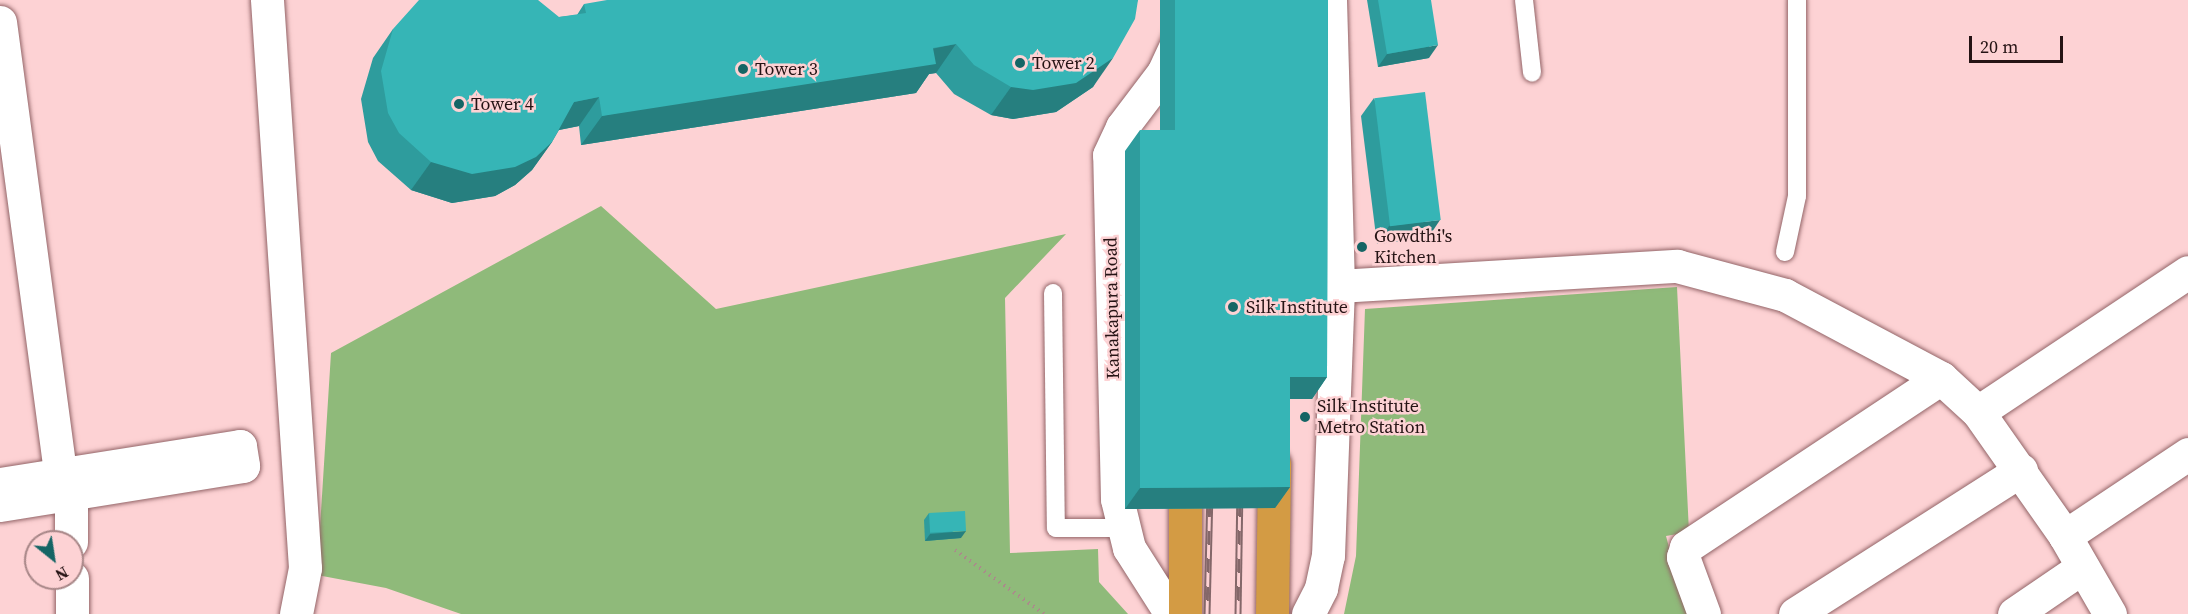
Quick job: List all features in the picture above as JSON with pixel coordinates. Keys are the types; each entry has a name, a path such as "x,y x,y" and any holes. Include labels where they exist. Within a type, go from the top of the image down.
{"highway":[{"name":"Kanakapura Road","path":"1184,9 1185,92"},
{"path":"1185,436 1185,614"},
{"path":"1272,614 1274,437"}],"street":[{"path":"267,0 305,568 296,614"},
{"path":"1308,614 1321,588 1328,556 1338,286 1330,0"},
{"name":"Kanakapura Road","path":"1171,614 1129,549 1121,528 1117,500 1109,155 1122,127 1163,73 1180,36 1184,9"},
{"path":"0,22 67,480 70,530"},
{"path":"1338,286 1677,266 1785,295 1941,378 1978,412 2066,536 2110,614"},
{"path":"1978,412 2188,272"},
{"path":"1704,614 1683,556 1686,547 1941,378"},
{"path":"2066,536 2188,454"},
{"path":"1795,614 2021,470"},
{"path":"0,484 67,480"},
{"path":"0,505 67,480"},
{"path":"2014,614 2083,567"},
{"path":"72,590 72,614"}],"lane":[{"path":"1524,0 1532,73"},
{"path":"1785,252 1797,196 1797,0"},
{"path":"1053,293 1056,528 1121,528"}],"path":[{"path":"955,550 1044,614"}],"green space":[{"path":"601,206 716,309 1066,234 1005,298 1010,553 1098,549 1099,582 1128,614 461,614 386,588 317,575 331,353"},
{"path":"1677,287 1689,532 1666,536 1687,614 1344,614 1356,556 1365,309"}],"building":[{"path":"419,0 538,0 559,17 586,13 584,4 607,0 1138,0 1135,19 1113,58 1076,83 1033,90 1011,87 974,65 956,44 933,48 936,64 602,116 599,97 574,102 552,142 536,157 515,167 472,174 431,162 399,133 388,113 381,71 393,29"},
{"path":"1175,0 1328,0 1327,377 1290,377 1290,487 1140,488 1140,130 1175,130"},
{"path":"1378,0 1431,0 1438,45 1387,54"},
{"path":"1425,92 1441,220 1390,226 1374,98"},
{"path":"965,511 966,531 930,533 929,513"}],"railway":[{"path":"1207,614 1210,491"},
{"path":"1238,614 1240,491"}],"place":[{"name":"Tower 2","path":"1020,63"},
{"name":"Tower 3","path":"743,69"},
{"name":"Tower 4","path":"459,104"},
{"name":"Gowdthi's Kitchen","path":"1362,247"},
{"name":"Silk Institute","path":"1233,307"},
{"name":"Silk Institute Metro Station","path":"1305,417"}]}
